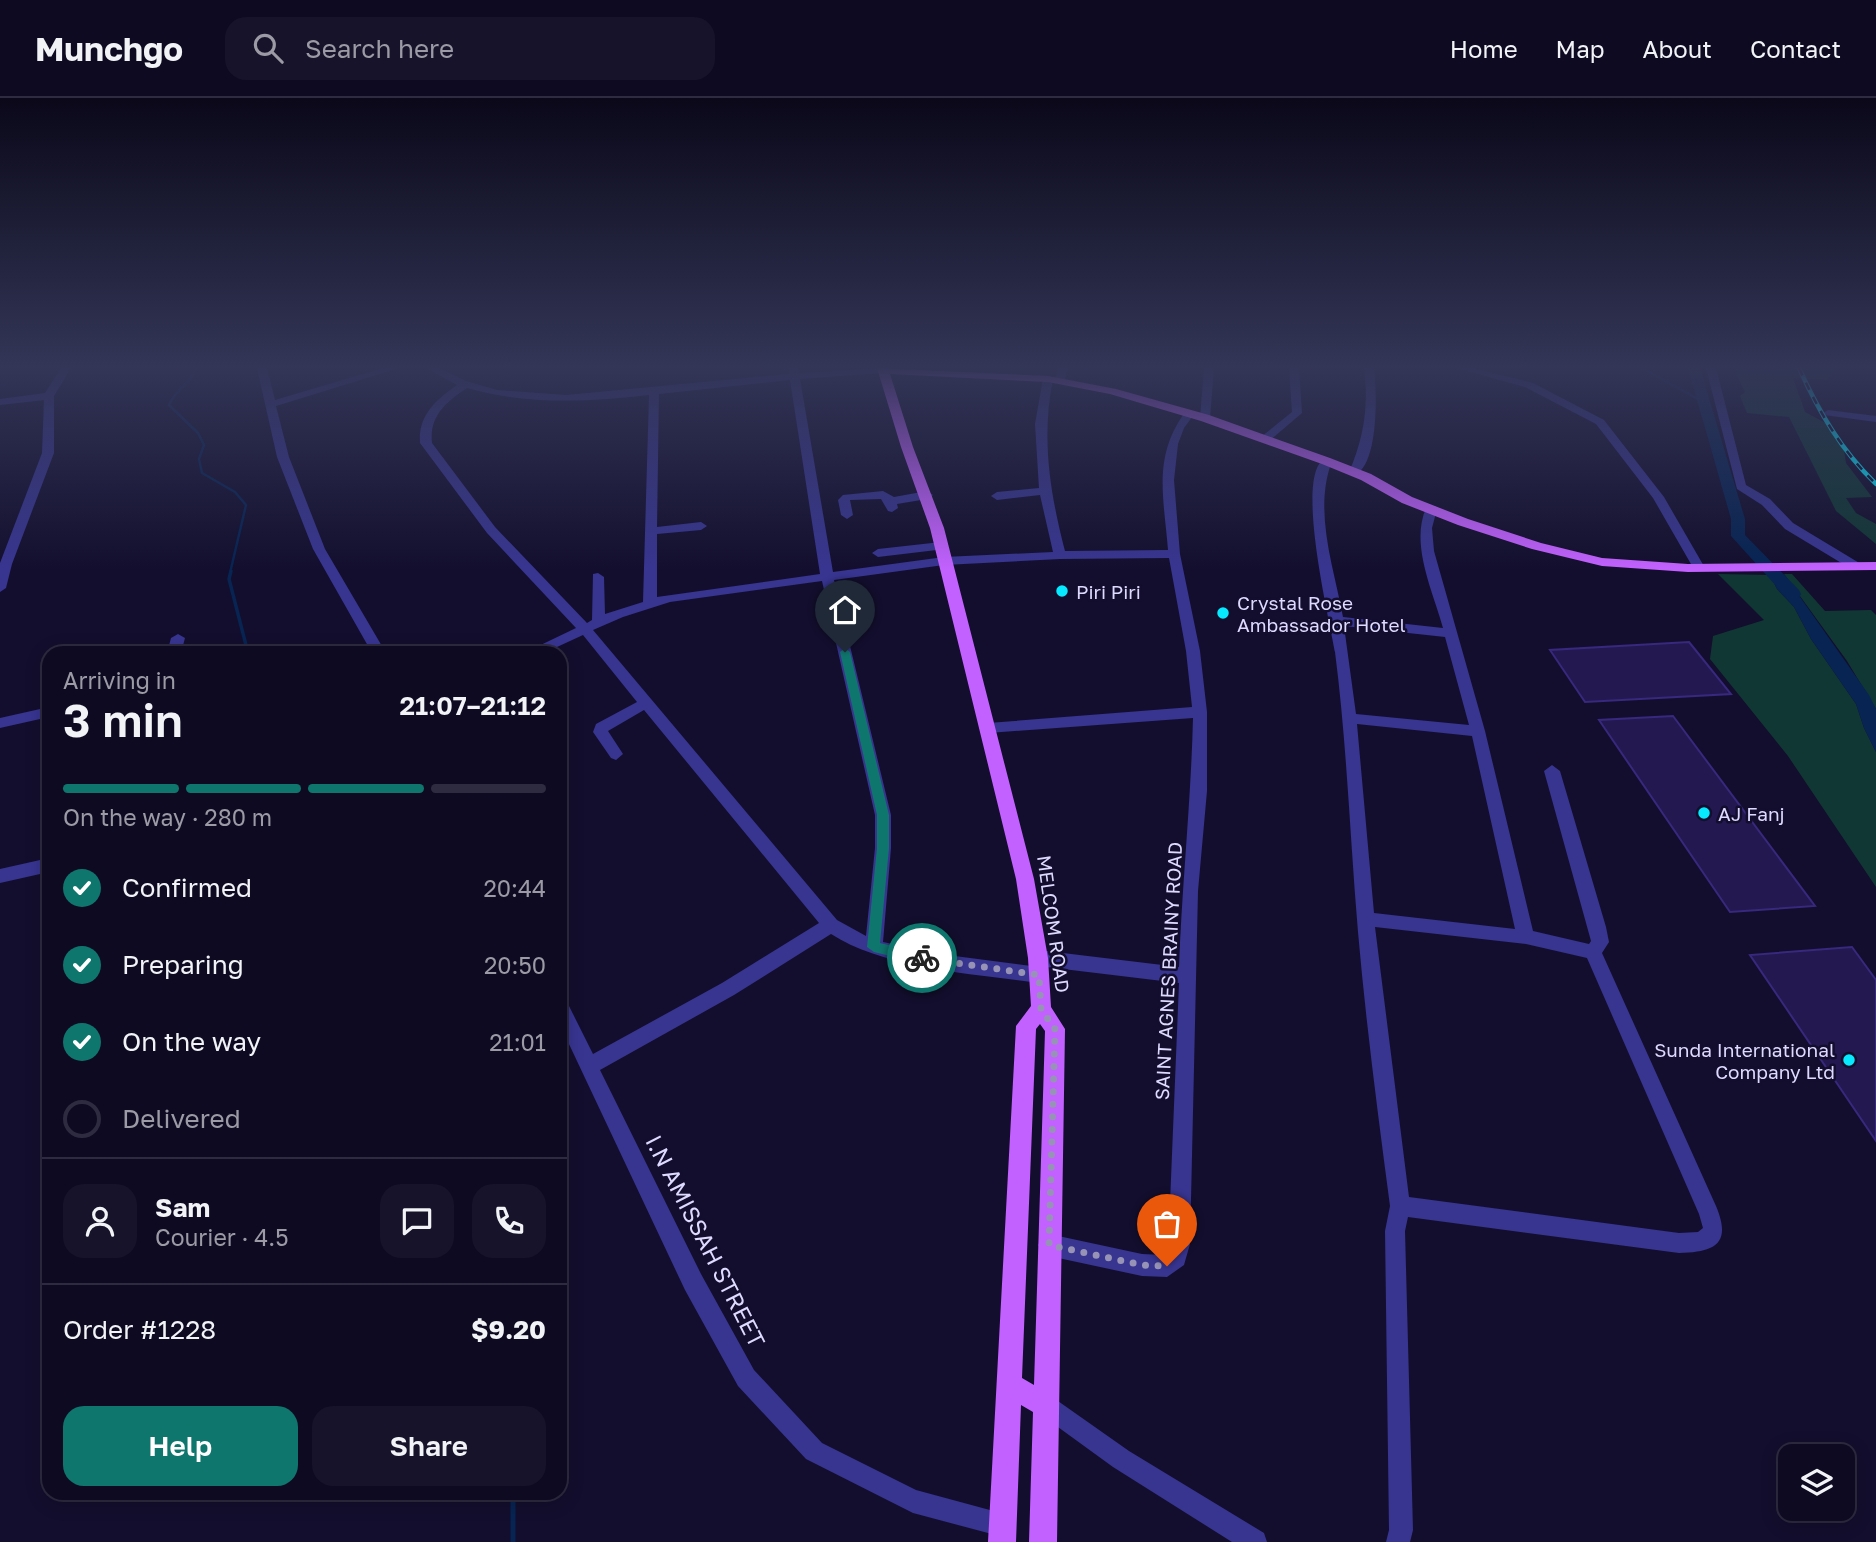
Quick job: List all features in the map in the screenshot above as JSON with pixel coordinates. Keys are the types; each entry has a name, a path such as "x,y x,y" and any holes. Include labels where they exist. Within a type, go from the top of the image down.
{"main road":[{"name":"MELCOM ROAD","path":"903,435 927,495 988,728 1025,879 1038,967 1041,1009 1026,1026 1002,1533"},
{"path":"1255,435 1355,471 1431,509 1571,555 1620,565 1699,568 1876,566"},
{"path":"1041,1009 1055,1029 1043,1542"},
{"path":"1011,1386 1048,1406"}],"street":[{"path":"0,588 2,560 12,548 48,453 48,435"},
{"path":"278,435 283,457 319,549 375,646"},
{"path":"424,435 426,443 491,530 583,628 831,925 874,947 947,963 1188,976"},
{"path":"650,602 653,435"},
{"path":"804,435 827,577 883,815 883,848 874,947"},
{"path":"1040,435 1045,492 1060,555"},
{"name":"SAINT AGNES BRAINY ROAD","path":"1049,1245 1142,1265 1167,1266 1177,1258 1190,891 1199,791 1200,712 1193,651 1174,554 1167,454 1174,435"},
{"path":"1265,439 1269,435"},
{"path":"1355,471 1365,450 1368,435"},
{"path":"1610,435 1658,497 1699,568"},
{"path":"1728,435 1741,487 1766,502 1789,526 1857,567"},
{"path":"1326,461 1320,470 1318,500 1349,719 1366,919 1400,1206 1395,1231 1401,1531 1398,1542"},
{"path":"997,496 1045,492"},
{"path":"847,515 844,500 847,497 883,495 891,504 927,495"},
{"path":"1431,509 1426,528 1428,551 1478,731 1526,937"},
{"path":"651,531 701,526"},
{"path":"878,553 1174,554"},
{"path":"546,646 650,602 827,577 942,553"},
{"path":"598,576 599,622"},
{"path":"1337,621 1451,633"},
{"path":"616,754 600,732 601,728 646,703"},
{"path":"988,728 1200,712"},
{"path":"0,723 42,714"},
{"path":"1349,719 1478,731"},
{"path":"1552,771 1597,928 1600,942 1593,951"},
{"path":"0,876 42,867"},
{"path":"1366,919 1526,937 1593,951"},
{"path":"589,1066 728,989 831,925"},
{"path":"1400,1206 1679,1243 1702,1242 1714,1232 1709,1213 1593,951"},
{"name":"I.N AMISSAH STREET","path":"567,1020 693,1282 746,1378 814,1451 913,1501 1002,1533"},
{"path":"1048,1406 1121,1459 1255,1542"}],"green space":[{"path":"1798,435 1838,435 1843,444 1846,463 1872,497 1846,498 1856,513 1876,524 1876,544 1836,511"},
{"path":"1718,574 1770,575 1777,589 1794,607 1811,639 1856,704 1876,752 1876,887 1788,756 1710,659 1713,636 1764,620"},
{"path":"1784,574 1792,574 1825,611 1871,610 1876,615 1876,709 1847,661"}],"water":[{"path":"1784,574 1869,695 1876,709 1876,752 1856,704 1811,639 1794,607 1777,589 1770,575"}],"building":[{"path":"1689,642 1731,694 1585,702 1550,650"},
{"name":"AJ Fanj","path":"1673,716 1815,906 1730,912 1599,720"},
{"name":"Sunda International Company Ltd","path":"1852,947 1876,980 1876,1141 1750,955"}],"waterway":[{"path":"199,435 204,445 199,459 202,473 235,492 246,505 230,573"},
{"path":"1714,435 1738,519 1738,536 1793,594"},
{"path":"231,571 229,579 246,646"},
{"path":"513,1500 513,1542"}],"railway":[{"path":"1836,435 1876,484"}],"way so far":[{"path":"922,958 1039,975 1041,1009 1055,1029 1049,1245 1142,1265 1167,1266"}],"place":[{"name":"Piri Piri","path":"1062,591"},
{"name":"Crystal Rose Ambassador Hotel","path":"1223,613"},
{"name":"AJ Fanj","path":"1704,813"},
{"name":"Sunda International Company Ltd","path":"1849,1060"}],"route":[{"path":"845,652 883,815 883,848 874,947 922,958"}]}
